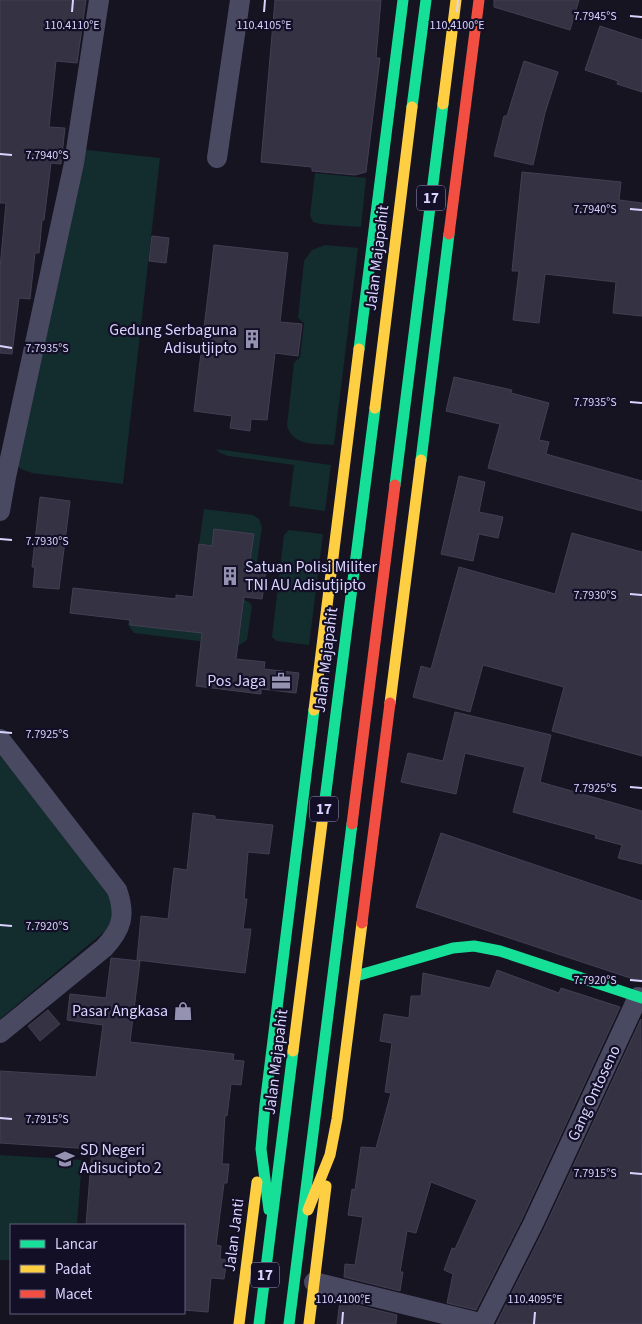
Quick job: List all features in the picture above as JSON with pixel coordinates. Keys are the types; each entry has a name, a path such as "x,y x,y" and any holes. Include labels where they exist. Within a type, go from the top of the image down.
{"main road":[{"path":"271,1226 261,1149 265,1105 403,0"},
{"name":"Jalan Majapahit","path":"259,1324 426,0"},
{"name":"17","path":"289,1324 456,0"},
{"path":"309,1324 330,1155 337,1119 356,976 479,0"},
{"path":"392,95 414,98"},
{"path":"370,687 392,690"},
{"path":"293,890 314,892"},
{"path":"356,976 453,948 474,946 500,950 640,997"},
{"name":"Jalan Janti","path":"239,1324 261,1149"},
{"path":"301,1228 330,1155"}],"street":[{"path":"0,511 74,163 99,0"},
{"path":"217,158 240,0"},
{"path":"0,739 117,890 122,905 121,921 112,939 104,948 0,1033"},
{"name":"Gang Ontoseno","path":"483,1324 533,1224 640,997"},
{"path":"314,1282 447,1320 483,1324"}],"green space":[{"path":"69,148 160,158 123,484 32,473 18,466"},
{"path":"315,173 366,178 361,227 313,222 310,215"},
{"path":"325,245 358,248 334,445 313,444 299,440 289,432 287,425 294,363 300,357 304,323 298,318 304,261 312,250"},
{"path":"216,449 331,465 325,511 289,506 294,465 228,456"},
{"path":"204,509 253,515 259,519 262,527 256,569 249,568 254,534 212,546 199,544"},
{"path":"289,530 323,534 309,645 277,641 272,637 284,535"},
{"path":"244,600 252,606 247,640 238,646 134,633 128,625 130,620 130,625 192,632 201,627 240,632"},
{"path":"0,756 107,890 111,900 112,911 105,931 0,1019"},
{"path":"0,1155 82,1160 77,1224 10,1224 10,1260 0,1260"}],"building":[{"path":"0,0 86,0 77,63 56,61 49,127 65,128 61,164 51,163 39,253 35,253 30,299 19,298 12,354 0,353 0,268 6,203 0,203"},
{"path":"275,0 381,0 376,58 380,58 366,172 355,175 312,171 312,167 261,162"},
{"path":"494,0 579,0 570,30 494,7"},
{"path":"600,26 642,40 642,92 617,84 618,81 585,70"},
{"path":"524,61 558,72 545,113 533,165 494,156 504,116 507,116"},
{"path":"522,172 621,182 619,200 642,203 642,316 613,313 616,282 545,274 539,323 513,320 519,271 512,271"},
{"path":"152,236 169,238 166,263 149,261"},
{"name":"Gedung Serbaguna Adisutjipto","path":"214,245 288,253 280,322 302,324 298,356 275,353 267,420 251,419 250,431 230,428 232,416 194,411"},
{"path":"454,377 512,390 511,393 549,403 539,440 549,442 546,454 642,481 642,511 488,468 500,424 446,411"},
{"path":"459,476 485,482 479,512 503,517 498,538 479,534 473,561 441,554"},
{"path":"40,497 70,501 59,589 33,587 35,567 32,567"},
{"path":"214,529 254,534 249,567 266,570 262,599 244,597 236,659 265,662 264,669 299,673 296,693 261,689 261,694 196,686 202,633 130,625 130,620 70,613 73,588 176,599 176,595 193,597 199,544 212,546"},
{"path":"572,533 642,552 642,756 552,731 564,687 483,665 470,712 413,697 421,666 431,669 459,567 555,594"},
{"path":"455,712 551,735 540,782 642,811 642,864 618,858 622,845 595,838 596,835 513,812 525,767 465,753 456,794 401,782 408,753 443,761"},
{"path":"193,813 215,816 215,819 273,825 269,854 248,852 244,899 247,899 243,929 251,929 245,973 137,960 141,916 168,919 174,868 187,870"},
{"path":"441,833 642,901 642,982 416,907"},
{"path":"111,958 140,961 130,1042 234,1054 233,1060 244,1061 241,1085 231,1084 227,1116 225,1115 222,1164 229,1164 227,1183 224,1183 216,1245 221,1246 220,1259 227,1260 224,1279 211,1278 208,1312 185,1310 185,1224 86,1224 92,1149 0,1143 0,1071 96,1077 103,1025 67,1020 70,994 106,998"},
{"path":"497,970 559,993 561,988 620,1007 522,1219 476,1310 447,1303 453,1274 444,1270 452,1248 455,1249 477,1200 431,1182 416,1233 407,1231 400,1272 403,1272 400,1291 344,1277 345,1264 355,1265 363,1217 348,1215 352,1189 355,1190 361,1147 376,1148 391,1093 385,1092 392,1043 380,1041 384,1014 409,1018 411,996 421,996 423,973 490,988"},
{"path":"48,1010 60,1024 40,1041 28,1026"},
{"path":"641,1019 642,1324 496,1324 544,1229"},
{"path":"340,1301 397,1315 396,1324 337,1324"}],"traffic: fast":[{"path":"359,349 403,0"},
{"path":"412,107 426,0"},
{"path":"395,485 443,104"},
{"path":"421,460 449,234"},
{"path":"323,815 375,408"},
{"path":"269,1210 261,1149 314,710"},
{"path":"289,1324 352,824"},
{"path":"356,976 453,948 474,946 500,951 642,998"},
{"path":"259,1324 293,1051"}],"traffic: slow":[{"path":"443,104 456,0"},
{"path":"375,408 412,107"},
{"path":"314,710 359,349"},
{"path":"390,703 421,460"},
{"path":"293,1051 323,815"},
{"path":"308,1210 330,1155 337,1119 362,923"},
{"path":"239,1324 257,1182"},
{"path":"309,1324 326,1186"}],"traffic: jam":[{"path":"449,234 479,0"},
{"path":"352,824 395,485"},
{"path":"362,923 390,703"}],"place":[{"name":"Gedung Serbaguna Adisutjipto","path":"252,339"},
{"name":"Satuan Polisi Militer TNI AU Adisutjipto","path":"230,576"},
{"name":"Pos Jaga","path":"281,681"},
{"name":"Pasar Angkasa","path":"183,1011"},
{"name":"SD Negeri Adisucipto 2","path":"65,1159"}]}
